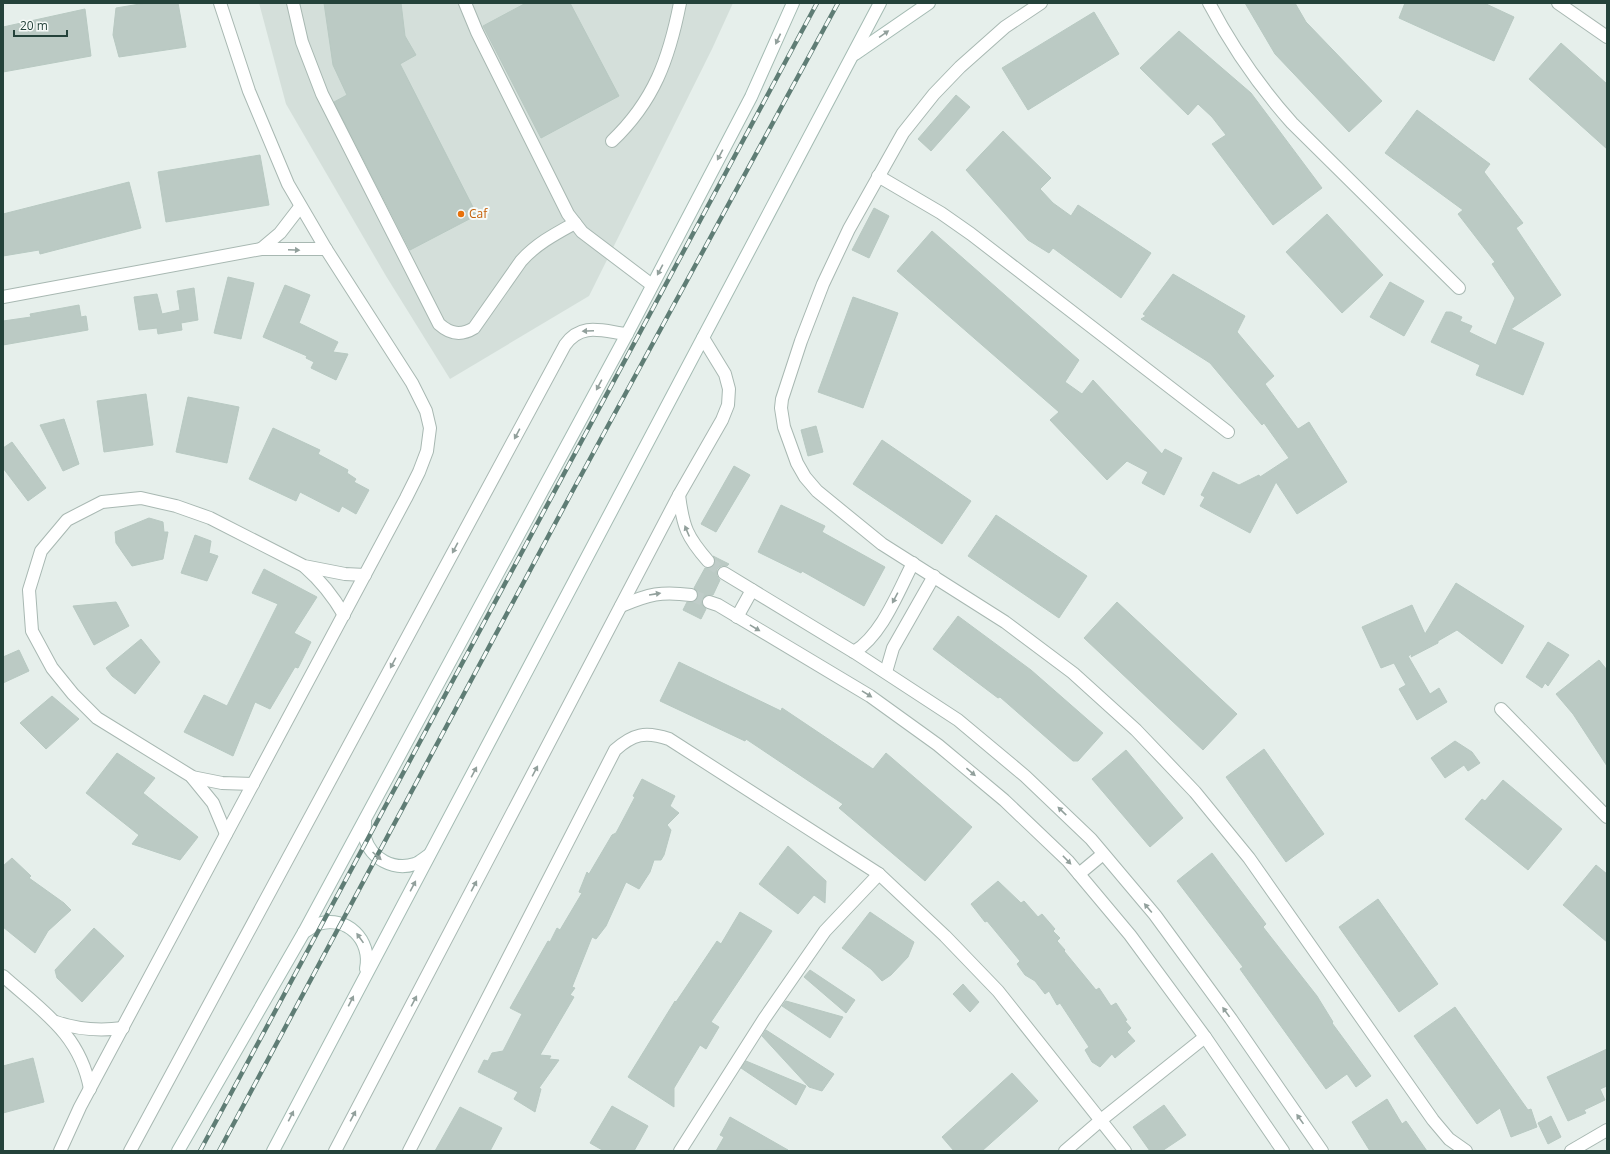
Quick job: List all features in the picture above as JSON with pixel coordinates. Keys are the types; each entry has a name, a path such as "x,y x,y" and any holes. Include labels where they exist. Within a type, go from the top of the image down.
{"street":[{"path":"60,1151 90,1089 419,472 426,451 430,428 426,411 412,383 300,207 270,144 254,104 220,3"},
{"path":"293,3 302,42 322,94 439,324 444,329 450,332 462,333 474,328 521,261 530,251 546,239 575,223"},
{"path":"465,3 477,32 563,204 575,223 582,232 652,285"},
{"path":"612,141 624,130 644,105 661,74 675,30 680,3"},
{"path":"178,1151 304,932 627,334 751,97 793,3"},
{"path":"273,1151 365,974 880,3"},
{"path":"852,56 929,3"},
{"path":"1041,3 1005,27 960,67 934,94 903,133 849,229 823,284 801,341 782,399 781,418 797,463 805,477 813,486 882,544 1005,622 1073,673 1136,730 1195,792 1249,858 1433,1120 1449,1139 1466,1151"},
{"path":"1208,3 1238,53 1273,101 1292,123 1459,288"},
{"path":"1558,3 1607,37"},
{"path":"878,176 971,234 1228,432"},
{"path":"261,249 280,233 300,207"},
{"path":"3,297 261,249 326,249"},
{"path":"130,1151 564,345 575,334 581,331 589,330 627,334"},
{"path":"335,1151 679,495 722,420 728,405 729,389 725,374 703,338"},
{"path":"679,495 682,520 692,543 708,561"},
{"path":"226,834 213,803 190,776 98,718 73,694 52,668 32,631 29,590 41,550 67,520 102,502 142,498 176,506 210,518 304,566 320,580 334,597 344,615"},
{"path":"854,652 868,642 878,629 913,563"},
{"path":"304,566 345,574 365,575"},
{"path":"724,573 886,672 958,720 1019,771 1091,839 1164,927 1231,1019 1322,1151"},
{"path":"886,672 893,648 934,576"},
{"path":"738,617 752,590"},
{"path":"621,606 644,596 668,592 691,595"},
{"path":"709,602 738,617 870,696 938,745 1004,800 1068,861 1130,935 1205,1037 1283,1151"},
{"path":"1501,709 1607,817"},
{"path":"409,1151 615,750 626,740 640,735 655,734 669,739 879,874 945,936 998,991 1125,1151"},
{"path":"190,776 222,783 253,784"},
{"path":"365,820 365,837 372,852 384,862 406,866 416,864 430,854"},
{"path":"1079,874 1104,854"},
{"path":"680,1151 764,1019 825,931 879,874"},
{"path":"304,932 316,924 331,922 346,925 357,933 365,946 368,960 365,974"},
{"path":"3,976 53,1021 75,1044 85,1066 90,1089"},
{"path":"53,1021 80,1029 102,1030 123,1028"},
{"path":"1066,1151 1101,1120 1205,1037"},
{"path":"1571,1151 1607,1130"}],"shaded area":[{"path":"259,3 733,3 712,49 589,296 450,379 386,276 286,104"}],"building":[{"path":"146,3 178,3 186,47 119,57 113,35 116,8"},
{"path":"324,3 401,3 405,36 416,55 400,64 477,215 410,250 334,102 347,95 333,65"},
{"path":"526,3 570,3 619,96 541,138 483,26"},
{"path":"1245,3 1295,3 1306,22 1382,101 1349,132 1275,54"},
{"path":"1405,3 1484,3 1514,17 1494,61 1399,18"},
{"path":"85,9 91,56 3,72 3,27"},
{"path":"1094,12 1119,54 1028,110 1002,68"},
{"path":"1179,31 1251,93 1322,188 1273,225 1212,144 1226,135 1212,117 1198,104 1188,115 1140,68"},
{"path":"1561,43 1607,84 1607,149 1529,79"},
{"path":"956,95 970,107 931,151 918,139"},
{"path":"1417,110 1490,164 1484,172 1523,223 1516,228 1561,295 1511,329 1544,343 1523,395 1476,375 1480,365 1431,342 1446,312 1451,312 1462,317 1460,321 1472,326 1469,332 1496,345 1515,298 1492,264 1495,262 1458,214 1463,210 1385,153"},
{"path":"1003,131 1051,178 1040,189 1053,203 1071,216 1078,205 1151,253 1121,298 1053,248 1049,253 1028,240 966,170"},
{"path":"260,155 269,205 166,222 158,172"},
{"path":"129,182 141,228 40,254 39,250 3,256 3,214"},
{"path":"874,208 889,216 869,258 852,250"},
{"path":"1327,214 1383,275 1342,313 1286,252"},
{"path":"932,231 1079,360 1065,382 1082,394 1093,380 1162,454 1165,449 1182,458 1164,495 1142,483 1148,472 1127,461 1107,480 1050,420 1059,412 897,271"},
{"path":"1173,274 1245,316 1237,332 1274,376 1265,384 1298,429 1309,422 1347,482 1297,514 1276,482 1250,533 1200,506 1205,497 1201,495 1213,472 1239,485 1259,475 1260,477 1289,458 1264,423 1262,425 1210,363 1141,319 1146,316 1143,314"},
{"path":"228,277 254,283 241,339 214,333"},
{"path":"1390,282 1424,301 1404,336 1370,317"},
{"path":"285,285 310,295 299,323 338,342 333,352 348,354 336,380 311,368 314,362 306,358 307,356 263,337"},
{"path":"194,288 198,320 181,323 182,330 158,334 157,328 139,330 134,297 157,294 162,314 180,310 177,291"},
{"path":"853,297 898,313 863,408 818,392"},
{"path":"79,305 81,317 86,316 88,330 3,345 3,321 31,317 30,314"},
{"path":"146,394 153,445 104,452 97,401"},
{"path":"188,397 239,407 227,463 176,452"},
{"path":"64,419 79,464 63,471 40,425"},
{"path":"816,426 823,452 808,456 801,430"},
{"path":"273,428 320,450 318,454 348,470 347,473 356,479 354,482 369,490 356,514 342,506 339,512 300,492 296,501 249,479"},
{"path":"882,440 971,501 942,544 853,484"},
{"path":"12,442 46,488 28,501 3,468 3,448"},
{"path":"734,466 750,475 716,532 701,524"},
{"path":"781,505 825,526 822,532 885,567 864,606 802,571 801,573 758,552"},
{"path":"996,515 1087,576 1059,618 968,556"},
{"path":"149,518 163,522 164,532 168,532 163,559 132,566 116,543 115,532"},
{"path":"195,535 211,541 209,553 218,556 207,581 181,573"},
{"path":"713,556 729,564 727,566 721,566 717,569 717,576 720,580 713,595 707,595 702,599 702,604 706,609 701,619 683,610 687,602 694,602 697,599 698,592 694,588 705,568 710,568 715,564"},
{"path":"264,569 317,597 294,633 311,642 298,668 295,667 270,709 255,702 233,756 184,732 204,695 227,706 278,604 252,593"},
{"path":"1456,583 1524,626 1502,664 1457,630 1438,641 1438,643 1411,657 1412,654 1408,656 1430,694 1439,688 1447,702 1417,720 1399,689 1406,685 1394,663 1381,668 1362,627 1412,605 1425,634"},
{"path":"116,602 129,626 94,645 73,606"},
{"path":"1117,602 1237,714 1203,750 1084,638"},
{"path":"958,616 1031,670 1103,733 1078,761 1073,761 1000,697 998,698 933,649"},
{"path":"141,639 160,662 135,694 112,676 106,668"},
{"path":"1548,642 1569,655 1548,686 1545,683 1542,688 1526,677"},
{"path":"19,650 29,671 3,683 3,657"},
{"path":"1599,660 1607,670 1607,766 1573,714 1556,694"},
{"path":"679,662 781,711 782,708 873,769 886,753 972,827 925,881 839,808 843,804 746,739 745,741 660,701"},
{"path":"52,696 79,719 46,749 20,723"},
{"path":"1455,741 1472,752 1480,763 1468,771 1464,765 1445,778 1431,758"},
{"path":"1264,749 1324,834 1286,862 1226,777"},
{"path":"1126,750 1183,818 1150,847 1092,779"},
{"path":"117,753 155,778 143,793 198,837 180,860 132,844 139,835 86,793"},
{"path":"642,779 675,796 670,806 679,813 667,825 671,830 664,855 661,860 654,860 650,872 639,889 626,882 606,926 596,939 592,937 572,987 575,988 570,995 574,997 540,1055 551,1056 549,1059 559,1060 539,1088 541,1089 535,1112 514,1099 518,1092 478,1072 484,1060 488,1061 492,1053 503,1051 522,1014 510,1008 548,941 550,942 557,928 560,930 582,893 579,892 587,872 589,874 612,835 616,833 635,797 633,796"},
{"path":"1503,780 1562,829 1528,870 1465,819 1482,799 1485,801"},
{"path":"788,846 826,881 825,903 814,895 798,914 759,884"},
{"path":"1212,853 1266,924 1263,927 1317,996 1333,1022 1332,1023 1371,1076 1356,1087 1347,1074 1326,1089 1240,969 1243,967 1177,881"},
{"path":"12,858 31,876 29,878 64,903 71,910 48,931 35,953 3,927 3,866"},
{"path":"1596,865 1607,874 1607,942 1563,905"},
{"path":"998,881 1021,903 1024,901 1038,917 1042,914 1055,929 1053,931 1060,938 1057,941 1065,950 1064,951 1096,990 1099,988 1111,1006 1116,1003 1127,1020 1125,1021 1131,1028 1127,1032 1135,1041 1115,1058 1112,1054 1100,1067 1092,1062 1085,1050 1089,1047 1060,1003 1057,1005 1049,991 1045,994 1035,981 1025,975 1017,964 1020,961 971,904"},
{"path":"1378,899 1438,984 1399,1012 1339,927"},
{"path":"740,912 772,931 711,1022 719,1027 706,1049 700,1045 674,1088 674,1107 628,1077 675,1001 676,1002 717,941 721,944"},
{"path":"870,912 914,942 908,957 891,975 882,981 871,969 842,948"},
{"path":"94,928 124,956 82,1002 57,978 55,970"},
{"path":"810,970 855,1000 846,1013 804,977"},
{"path":"963,984 979,1002 970,1012 953,994"},
{"path":"786,1001 843,1017 830,1038 782,1006"},
{"path":"1455,1007 1528,1110 1531,1109 1537,1127 1511,1137 1500,1108 1477,1124 1414,1036"},
{"path":"766,1030 834,1074 822,1091 809,1087 762,1036"},
{"path":"1607,1049 1607,1086 1600,1089 1605,1100 1584,1110 1586,1113 1568,1121 1547,1077"},
{"path":"33,1058 44,1102 3,1113 3,1066"},
{"path":"746,1061 806,1086 796,1105 741,1068"},
{"path":"1012,1073 1038,1101 982,1151 954,1151 942,1137"},
{"path":"1387,1099 1402,1124 1406,1121 1427,1151 1370,1151 1352,1122"},
{"path":"1164,1105 1186,1135 1162,1151 1150,1151 1133,1127"},
{"path":"612,1106 648,1126 634,1151 604,1151 590,1143"},
{"path":"460,1107 502,1128 490,1151 435,1151"},
{"path":"1551,1116 1561,1137 1548,1144 1538,1123"},
{"path":"730,1117 788,1150 716,1151 724,1137 720,1135"}],"tunnel":[{"path":"708,561 724,573"},
{"path":"691,595 709,602"}],"railway":[{"path":"200,1151 817,3"},
{"path":"219,1151 572,492 838,3"}],"place":[{"name":"Caf","path":"461,214"}]}
